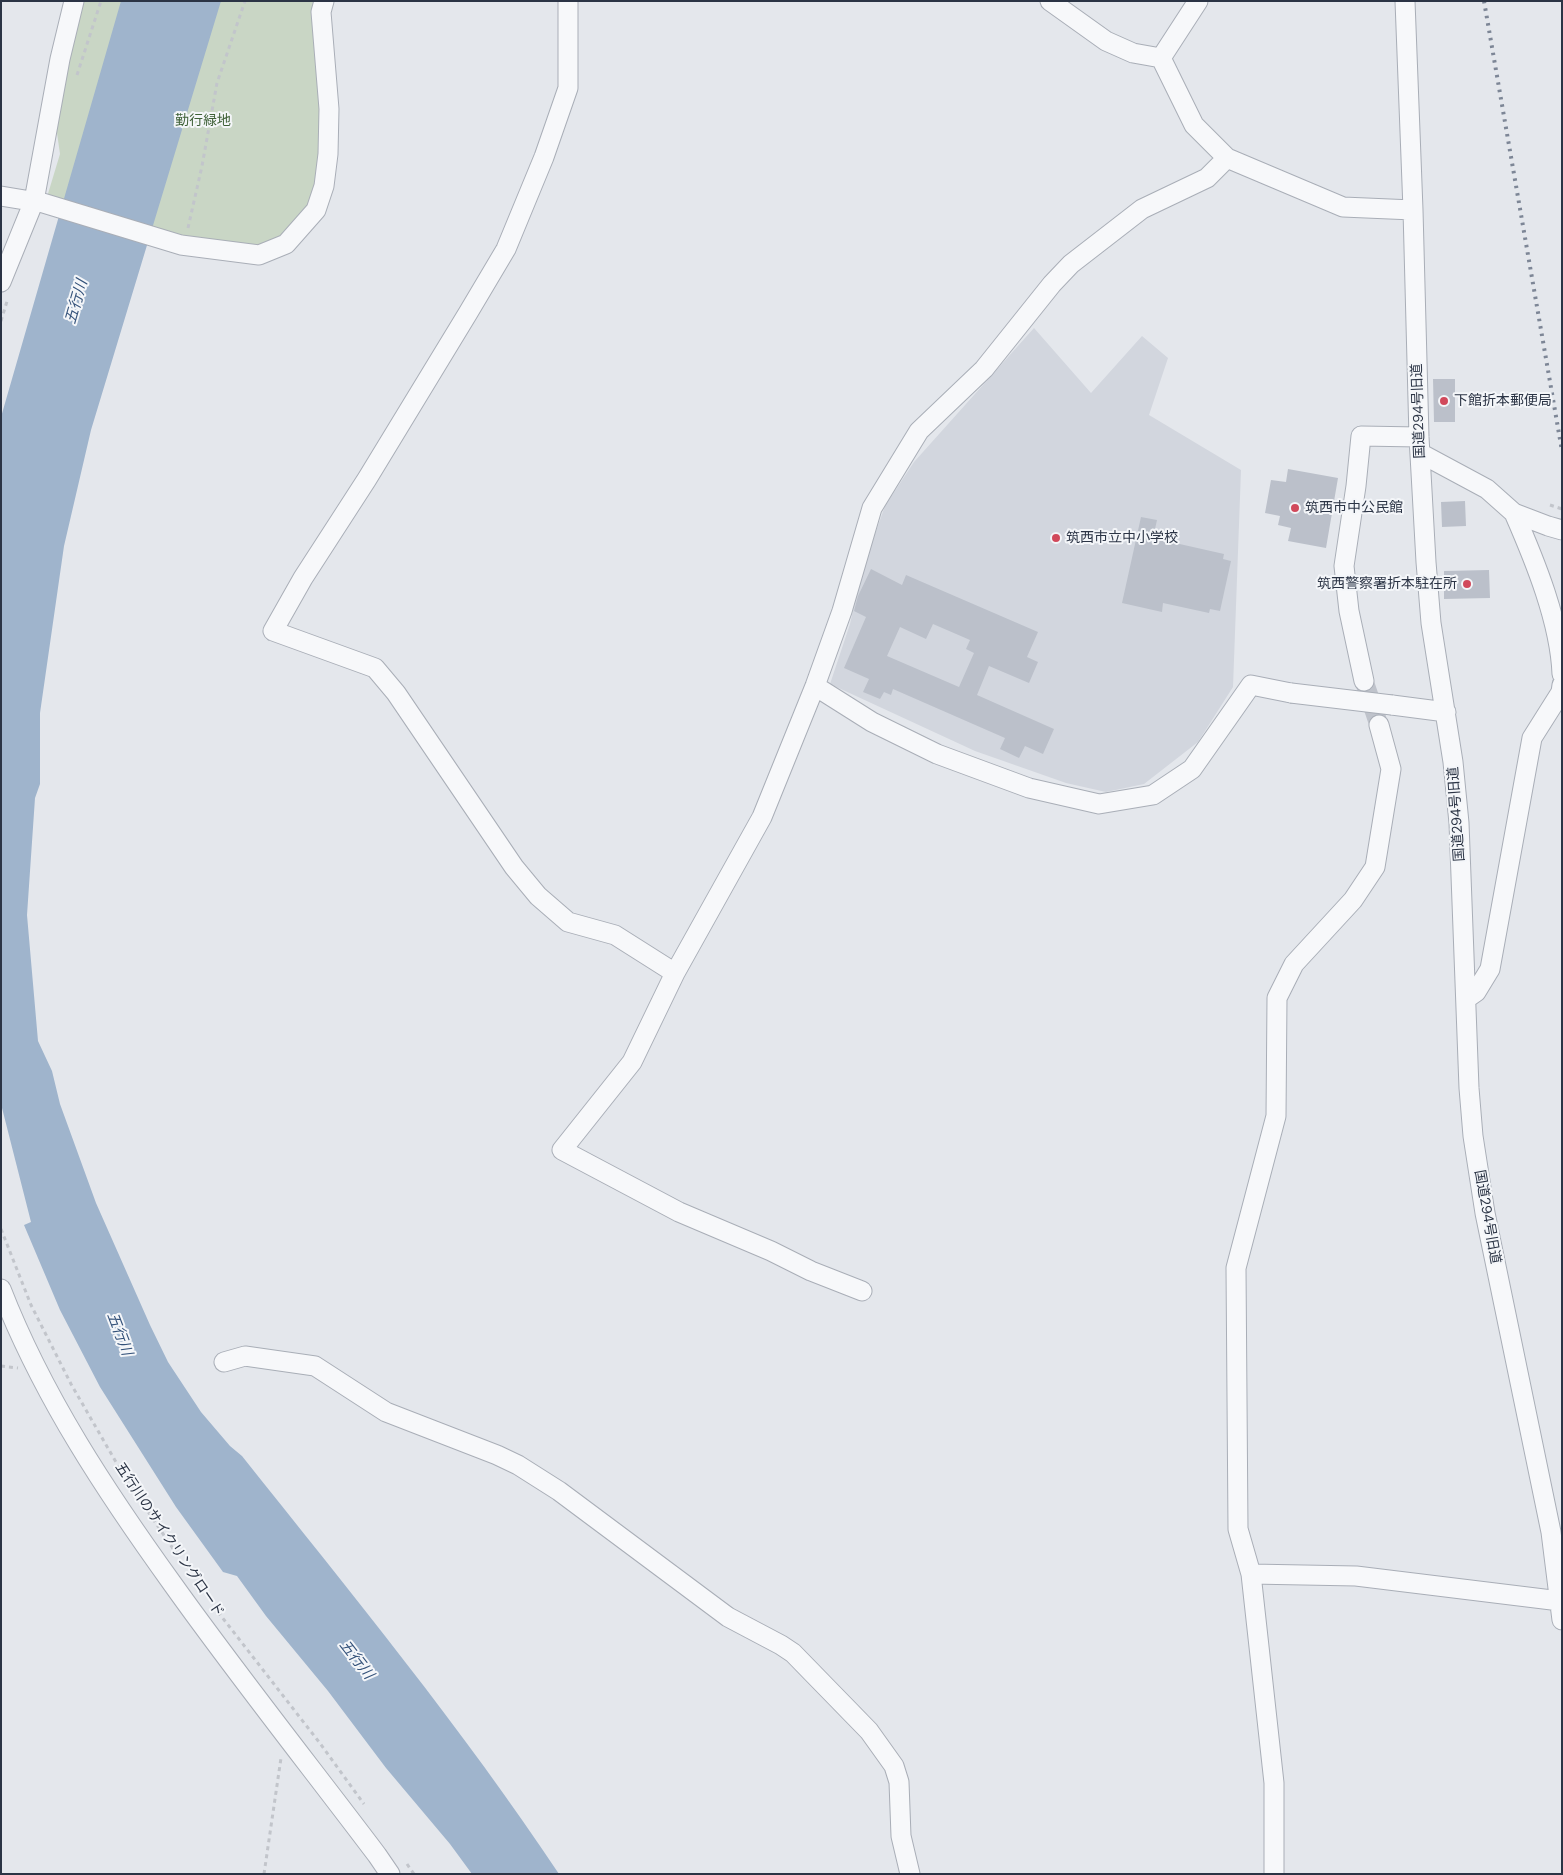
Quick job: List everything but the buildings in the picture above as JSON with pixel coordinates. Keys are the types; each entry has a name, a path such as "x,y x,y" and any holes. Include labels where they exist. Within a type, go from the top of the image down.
{"street":[{"path":"1,282 39,202 60,59 74,1"},
{"path":"1,196 39,202 180,244 259,255 286,244 316,210 324,186 328,154 329,109 321,12 324,1"},
{"path":"568,1 568,88 544,157 506,249 367,479 303,578 273,631 375,668 396,693 514,867 538,896 568,922 616,935 676,973"},
{"path":"1050,1 1106,41 1133,53 1162,58"},
{"path":"1162,58 1198,1"},
{"name":"国道294号旧道","path":"1405,1 1420,445 1431,623 1454,762 1459,823 1469,1088 1473,1136 1485,1213 1551,1532 1562,1620"},
{"path":"1162,58 1194,124 1227,158 1343,207 1413,210"},
{"path":"862,1291 811,1271 771,1251 679,1212 562,1150 632,1062 676,973 762,817 816,686 842,612 872,508 919,432 984,369 1070,264 1142,209 1207,178 1227,158"},
{"path":"1364,681 1349,611 1344,566 1356,486 1361,436 1420,445 1486,489 1514,513 1562,530"},
{"path":"1514,513 1554,626 1562,674"},
{"path":"816,686 872,722 937,754 1029,788 1099,804 1153,795 1192,769 1251,685 1291,693 1446,712"},
{"path":"1466,998 1476,992 1490,969 1532,738 1561,692 1562,685"},
{"path":"1274,1874 1274,1783 1250,1574 1238,1529 1236,1268 1276,1116 1277,998 1294,964 1352,900 1375,867 1391,769 1379,726"},
{"path":"1,1290 37,1370 60,1412 125,1518 204,1628 377,1854 390,1874"},
{"path":"224,1362 245,1356 315,1366 386,1412 518,1465 559,1490 728,1617 793,1653 869,1731 894,1766 899,1782 901,1836 910,1874"},
{"path":"1250,1574 1356,1576 1560,1601"}],"path":[{"path":"180,244 202,166 217,83 245,1"},
{"path":"1552,506 1562,509"},
{"name":"五行川のサイクリングロード","path":"1,1229 31,1305 71,1384 124,1476 181,1561"},
{"name":"五行川のサイクリングロード","path":"215,1608 319,1742 369,1812"},
{"path":"264,1874 285,1734"},
{"path":"403,1858 414,1874"}],"shaded area":[{"name":"筑西市立中小学校","path":"1034,328 1091,393 1142,336 1168,358 1149,415 1241,470 1233,687 1198,742 1144,784 1106,792 1066,783 975,751 830,684 850,624 862,570 885,506 914,462"}],"green space":[{"name":"勤行緑地","path":"82,1 316,1 323,110 320,180 311,207 279,243 255,248 186,240 47,197 60,154 56,126 68,54"}],"water":[{"name":"五行川","path":"121,1 221,1 91,430 64,546 40,713 40,784 35,798 27,915 38,1041 52,1071 60,1104 96,1203 168,1362 201,1412 230,1446 242,1456 445,1714 484,1766 559,1874 472,1874 450,1844 386,1768 328,1691 266,1616 237,1576 223,1572 176,1507 100,1387 60,1310 24,1225 31,1222 1,1104 1,417"}],"tunnel":[{"path":"1364,681 1379,725"}],"railway":[{"path":"1484,1 1562,451"}],"place":[{"name":"下館折本郵便局","path":"1444,401"},
{"name":"筑西市中公民館","path":"1295,508"},
{"name":"筑西市立中小学校","path":"1056,538"},
{"name":"筑西警察署折本駐在所","path":"1467,584"}]}
